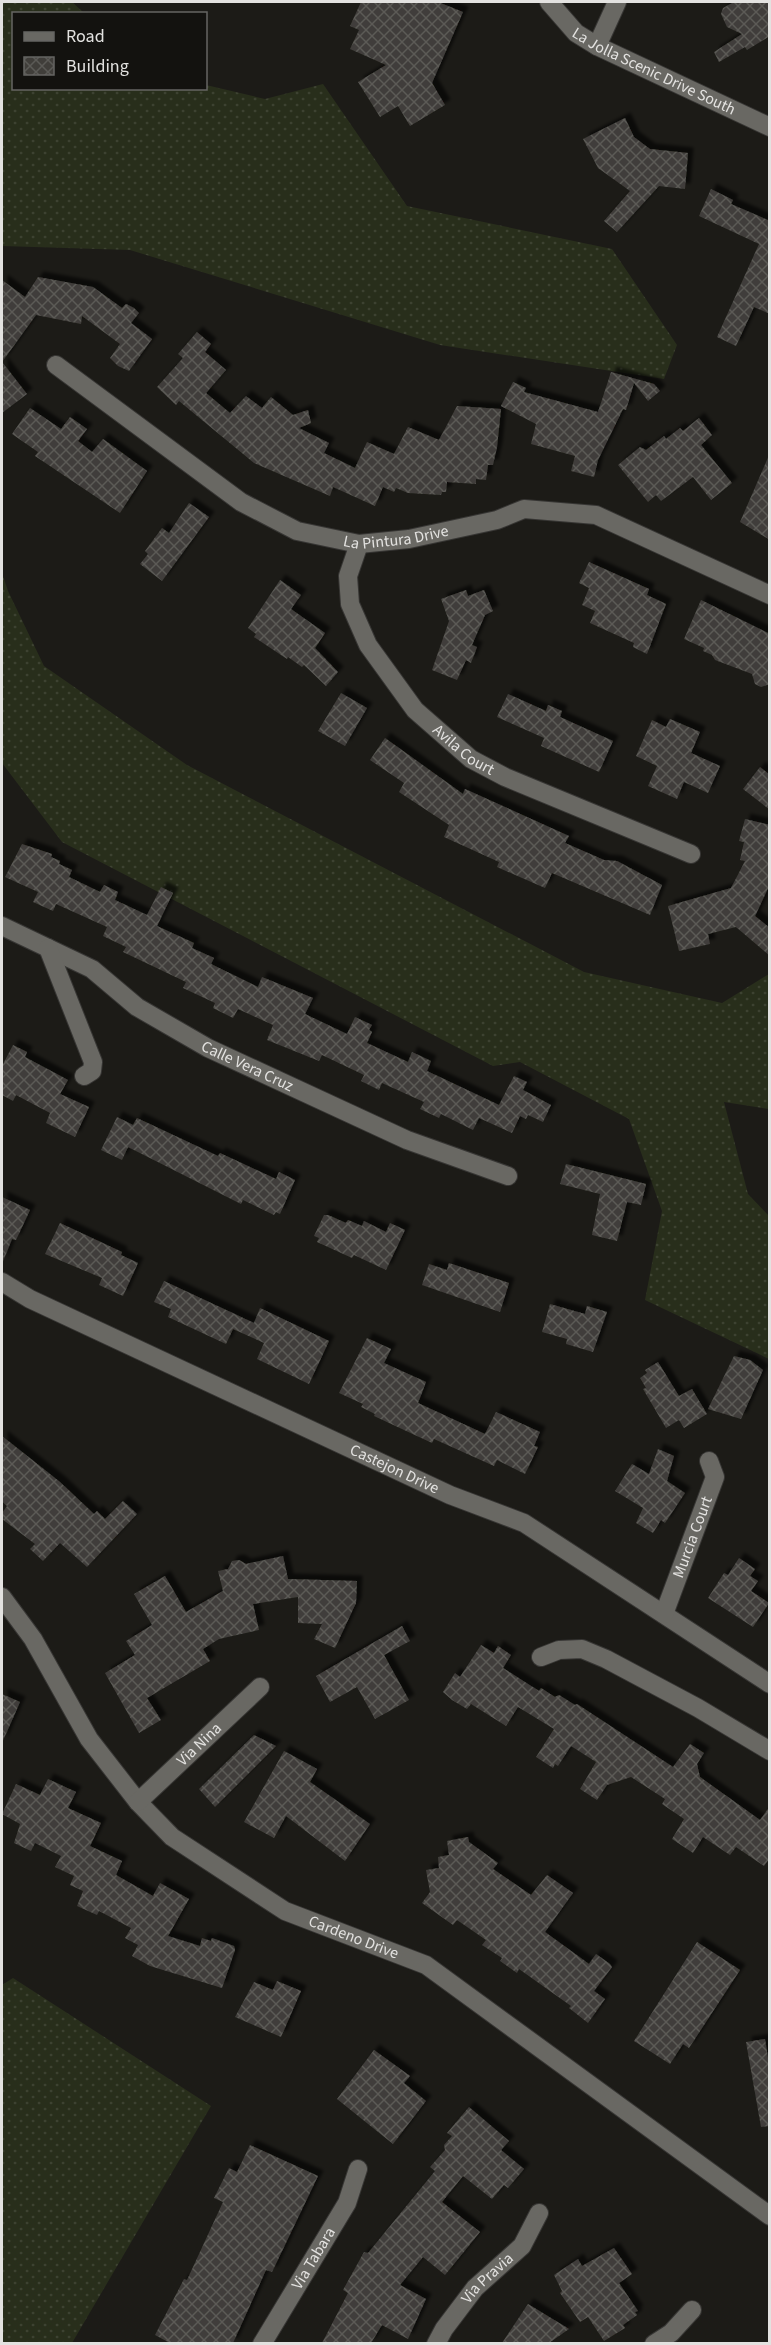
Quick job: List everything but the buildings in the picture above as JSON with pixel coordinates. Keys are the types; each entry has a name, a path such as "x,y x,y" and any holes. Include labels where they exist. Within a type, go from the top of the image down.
{"street":[{"name":"La Jolla Scenic Drive South","path":"549,2 576,33 597,46 770,127"},
{"path":"597,46 617,2"},
{"name":"La Pintura Drive","path":"57,365 241,502 297,531 359,544 431,534 497,520 524,509 596,515 770,595"},
{"name":"Avila Court","path":"359,544 348,576 350,604 368,645 415,710 471,759 504,777 691,854"},
{"name":"Calle Vera Cruz","path":"2,926 92,969 137,1007 208,1048 407,1140 508,1176"},
{"path":"48,948 93,1062 92,1071 84,1076"},
{"name":"Castejon Drive","path":"2,1282 30,1299 429,1485 524,1523 770,1684"},
{"name":"Murcia Court","path":"664,1614 715,1477 709,1461"},
{"name":"Cardeno Drive","path":"2,1599 33,1639 89,1739 138,1802 172,1838 285,1911 426,1965 770,2216"},
{"path":"541,1658 559,1650 582,1649 606,1659 698,1708 770,1751"},
{"name":"Via Nina","path":"138,1802 260,1687"},
{"name":"Via Tabara","path":"262,2343 347,2203 358,2169"},
{"name":"Via Pravia","path":"436,2343 475,2288 522,2246 539,2213"},
{"path":"654,2343 671,2333 692,2310"}],"green space":[{"path":"2,2 72,2 83,12 12,12 12,90 207,90 207,85 265,99 323,84 407,206 612,249 677,345 664,379 440,345 130,250 2,246"},
{"path":"2,573 8,591 44,666 187,765 584,972 722,1003 769,974 769,1109 724,1102 748,1194 769,1216 769,1359 645,1300 662,1211 629,1119 520,1062 493,1066 62,842 2,763"},
{"path":"13,1978 211,2106 72,2343 2,2343 2,1985"}]}
